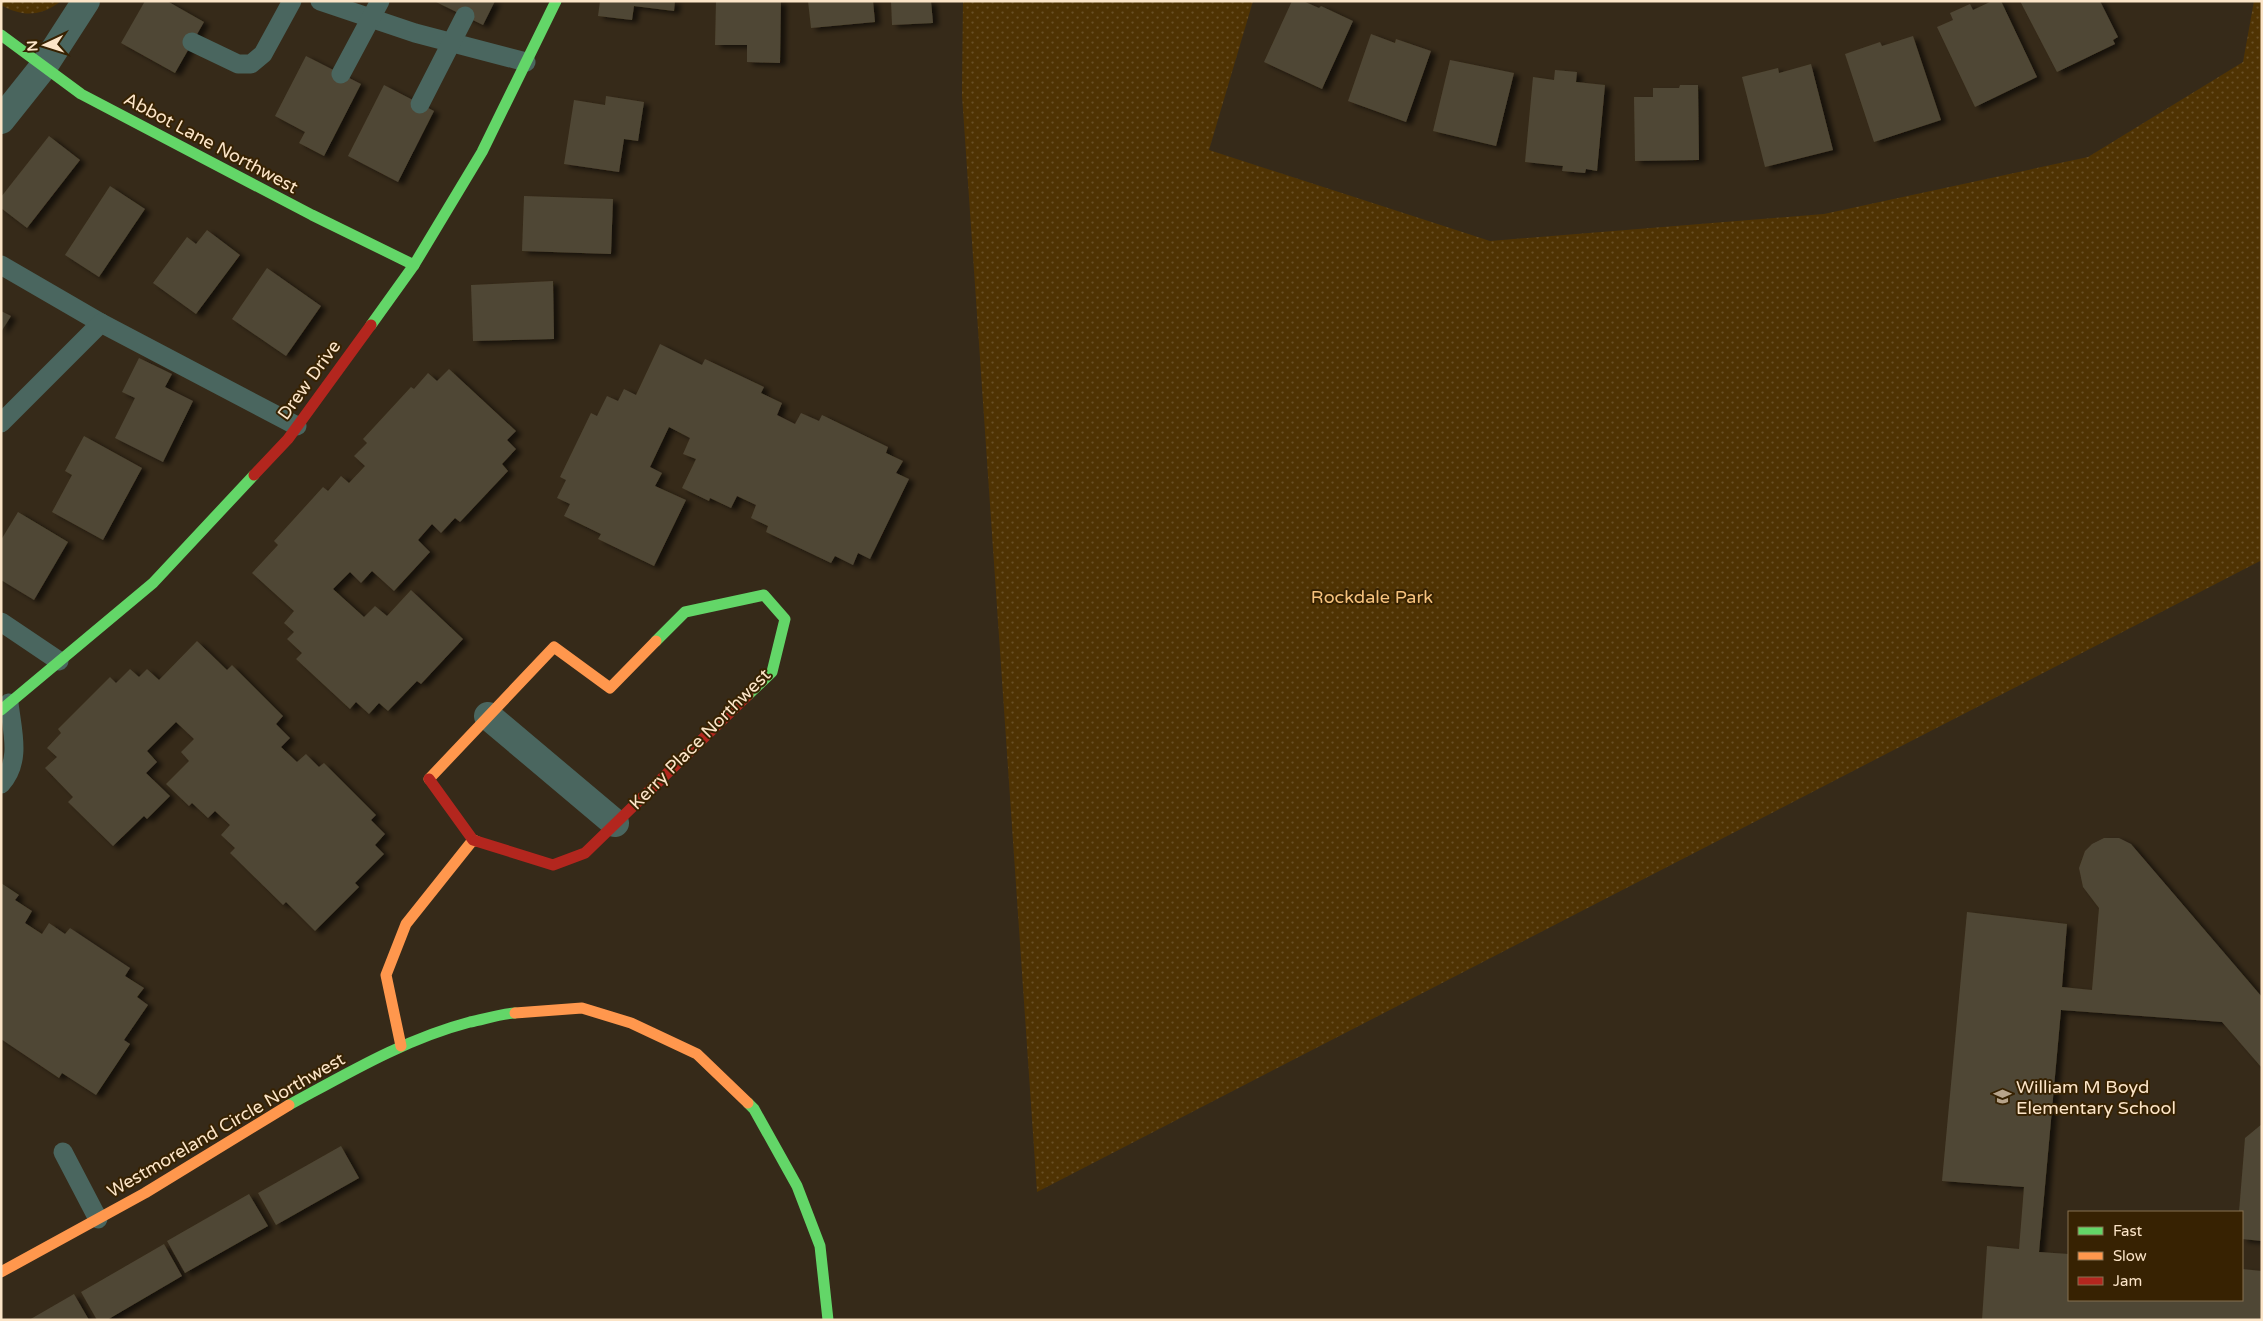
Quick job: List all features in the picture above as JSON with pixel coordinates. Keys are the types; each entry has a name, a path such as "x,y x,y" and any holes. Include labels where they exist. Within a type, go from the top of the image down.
{"street":[{"path":"1,120 44,66 86,1"},
{"name":"Drew Drive","path":"5,706 153,583 288,438 414,265 482,152 556,1"},
{"name":"Abbot Lane Northwest","path":"1,35 81,94 312,215 414,265"},
{"name":"Kerry Place Northwest","path":"764,594 785,619 772,672 615,823 585,853 553,865 473,840 428,778 554,647 610,688 685,612 764,594"},
{"path":"488,716 615,823"},
{"path":"401,1046 386,975 406,924 473,840"},
{"name":"Westmoreland Circle Northwest","path":"1,1272 145,1193 265,1118 383,1054 437,1031 503,1014 582,1008 632,1023 697,1054 754,1109 798,1186 820,1246 828,1320"}],"lane":[{"path":"192,42 238,64 251,64 263,54 292,1"},
{"path":"320,1 452,42 526,62"},
{"path":"341,74 380,1"},
{"path":"420,104 465,16"},
{"path":"1,264 101,323 297,426"},
{"path":"1,423 101,323"},
{"path":"1,622 59,661"},
{"path":"1,784 11,773 15,751 5,706"},
{"path":"63,1152 98,1219"}],"green space":[{"path":"1,1 61,1 46,10 24,13 16,12 1,5"},
{"name":"Rockdale Park","path":"963,1 1253,1 1209,150 1490,241 1824,214 2088,157 2243,62 2254,1 2262,1 2262,560 1037,1192 962,95"}],"building":[{"path":"145,1 167,1 204,22 175,73 121,43"},
{"path":"434,1 495,1 483,25"},
{"path":"600,1 675,1 674,11 634,6 632,20 598,16"},
{"path":"716,1 781,1 780,63 747,62 747,45 715,45"},
{"path":"808,1 873,1 875,22 811,28"},
{"path":"891,1 931,1 933,23 892,25"},
{"path":"1292,1 1303,1 1319,8 1321,6 1353,21 1322,89 1264,62"},
{"path":"1992,1 2001,1 2037,77 1975,107 1937,27 1953,20 1950,13 1970,4 1973,10"},
{"path":"2020,1 2100,1 2118,37 2113,40 2115,44 2057,72"},
{"path":"1371,34 1395,43 1396,39 1431,51 1406,122 1348,101"},
{"path":"1913,36 1941,120 1874,142 1845,54 1880,42 1882,46"},
{"path":"306,56 361,84 324,156 299,143 305,132 275,116"},
{"path":"1450,60 1514,73 1496,146 1433,131"},
{"path":"1811,64 1833,150 1765,167 1742,77 1778,68 1779,73"},
{"path":"1555,70 1577,72 1576,82 1605,85 1597,171 1586,169 1585,173 1562,171 1563,166 1525,162 1533,77 1554,80"},
{"path":"384,85 434,111 398,182 348,156"},
{"path":"1680,85 1698,85 1699,160 1635,161 1634,97 1653,97 1653,88 1679,88"},
{"path":"606,96 644,102 638,141 624,139 619,172 564,164 574,100 605,105"},
{"path":"49,136 80,160 27,228 1,208 1,197"},
{"path":"110,186 145,209 99,277 65,255"},
{"path":"524,196 613,199 611,254 522,251"},
{"path":"207,230 240,255 196,314 153,283 187,237 196,244"},
{"path":"267,268 321,306 286,356 232,319"},
{"path":"553,281 554,339 473,341 471,285"},
{"path":"1,311 11,316 1,332"},
{"path":"660,344 702,365 705,359 764,387 761,393 782,403 777,415 795,424 801,413 819,421 822,415 888,447 886,453 903,461 896,473 909,479 870,559 858,553 853,565 835,556 831,563 766,532 768,526 751,518 756,505 737,496 731,508 710,498 709,501 682,488 696,459 683,454 690,438 669,427 650,467 662,473 655,486 686,500 654,566 598,539 601,534 564,516 570,504 557,498 566,480 560,477 591,413 597,416 607,396 618,401 624,389 636,395"},
{"path":"139,358 172,374 165,387 193,401 163,462 115,438 135,398 122,392"},
{"path":"449,369 516,431 507,440 516,449 502,464 508,471 460,522 455,518 441,533 432,524 418,540 430,552 394,591 372,571 361,583 350,572 333,589 364,617 375,606 387,616 411,590 463,639 421,684 417,681 388,711 379,703 369,714 356,702 350,709 296,659 302,653 287,639 294,632 284,623 294,611 252,573 278,545 274,541 323,487 328,491 341,476 349,483 365,466 354,456 367,443 363,439 411,387 414,389 428,373 437,381"},
{"path":"84,436 142,468 103,540 52,512 72,475 65,471"},
{"path":"18,512 68,542 34,600 1,580 1,540"},
{"path":"197,641 227,670 232,665 283,716 276,724 290,738 281,747 297,762 306,754 319,767 324,763 376,815 371,820 385,834 375,845 384,854 355,883 359,887 315,931 286,902 283,905 230,853 235,848 221,835 230,825 215,811 208,818 192,803 189,806 166,784 189,761 181,752 194,739 176,722 147,751 157,762 146,773 170,796 147,819 144,816 113,846 68,802 73,797 45,768 57,757 47,748 61,733 58,729 110,677 116,683 130,669 139,677 147,669 159,680"},
{"name":"William M Boyd Elementary School","path":"2104,838 2119,838 2131,844 2262,997 2262,1068 2222,1022 2061,1010 2039,1252 2068,1254 2068,1301 2243,1301 2243,1269 2262,1271 2262,1320 1982,1320 1987,1246 2019,1249 2024,1187 1942,1181 1967,912 2067,924 2062,987 2092,990 2099,908 2083,887 2079,868 2085,851 2092,844"},
{"path":"1,883 19,895 15,900 32,911 25,923 42,934 49,923 65,934 70,928 130,968 125,976 144,988 137,997 148,1005 124,1040 130,1044 96,1095 62,1073 59,1078 1,1039"},
{"path":"2262,1124 2262,1241 2243,1239 2243,1211 2239,1211 2245,1138"},
{"path":"341,1146 359,1178 276,1225 258,1193"},
{"path":"249,1194 268,1226 185,1273 167,1241"},
{"path":"164,1244 182,1276 107,1320 97,1320 81,1292"},
{"path":"74,1294 89,1320 29,1320"}],"traffic: fast":[{"path":"371,325 414,265 482,152 556,1"},
{"path":"1,35 81,94 312,215 414,265"},
{"path":"1,710 153,583 254,475"},
{"path":"656,641 685,612 764,595 785,619 772,672 748,695"},
{"path":"289,1105 400,1047 446,1029 498,1015 515,1013"},
{"path":"748,1103 754,1109 797,1186 820,1246 828,1320"}],"traffic: slow":[{"path":"429,779 554,647 610,688 656,641"},
{"path":"401,1046 386,975 406,924 473,840 476,841"},
{"path":"515,1013 582,1008 631,1023 697,1054 748,1103"},
{"path":"1,1272 145,1193 289,1105"}],"traffic: jam":[{"path":"254,475 288,439 371,325"},
{"path":"476,841 553,865 585,853 748,695"},
{"path":"429,779 473,840"}],"place":[{"name":"William M Boyd Elementary School","path":"2002,1097"}]}
